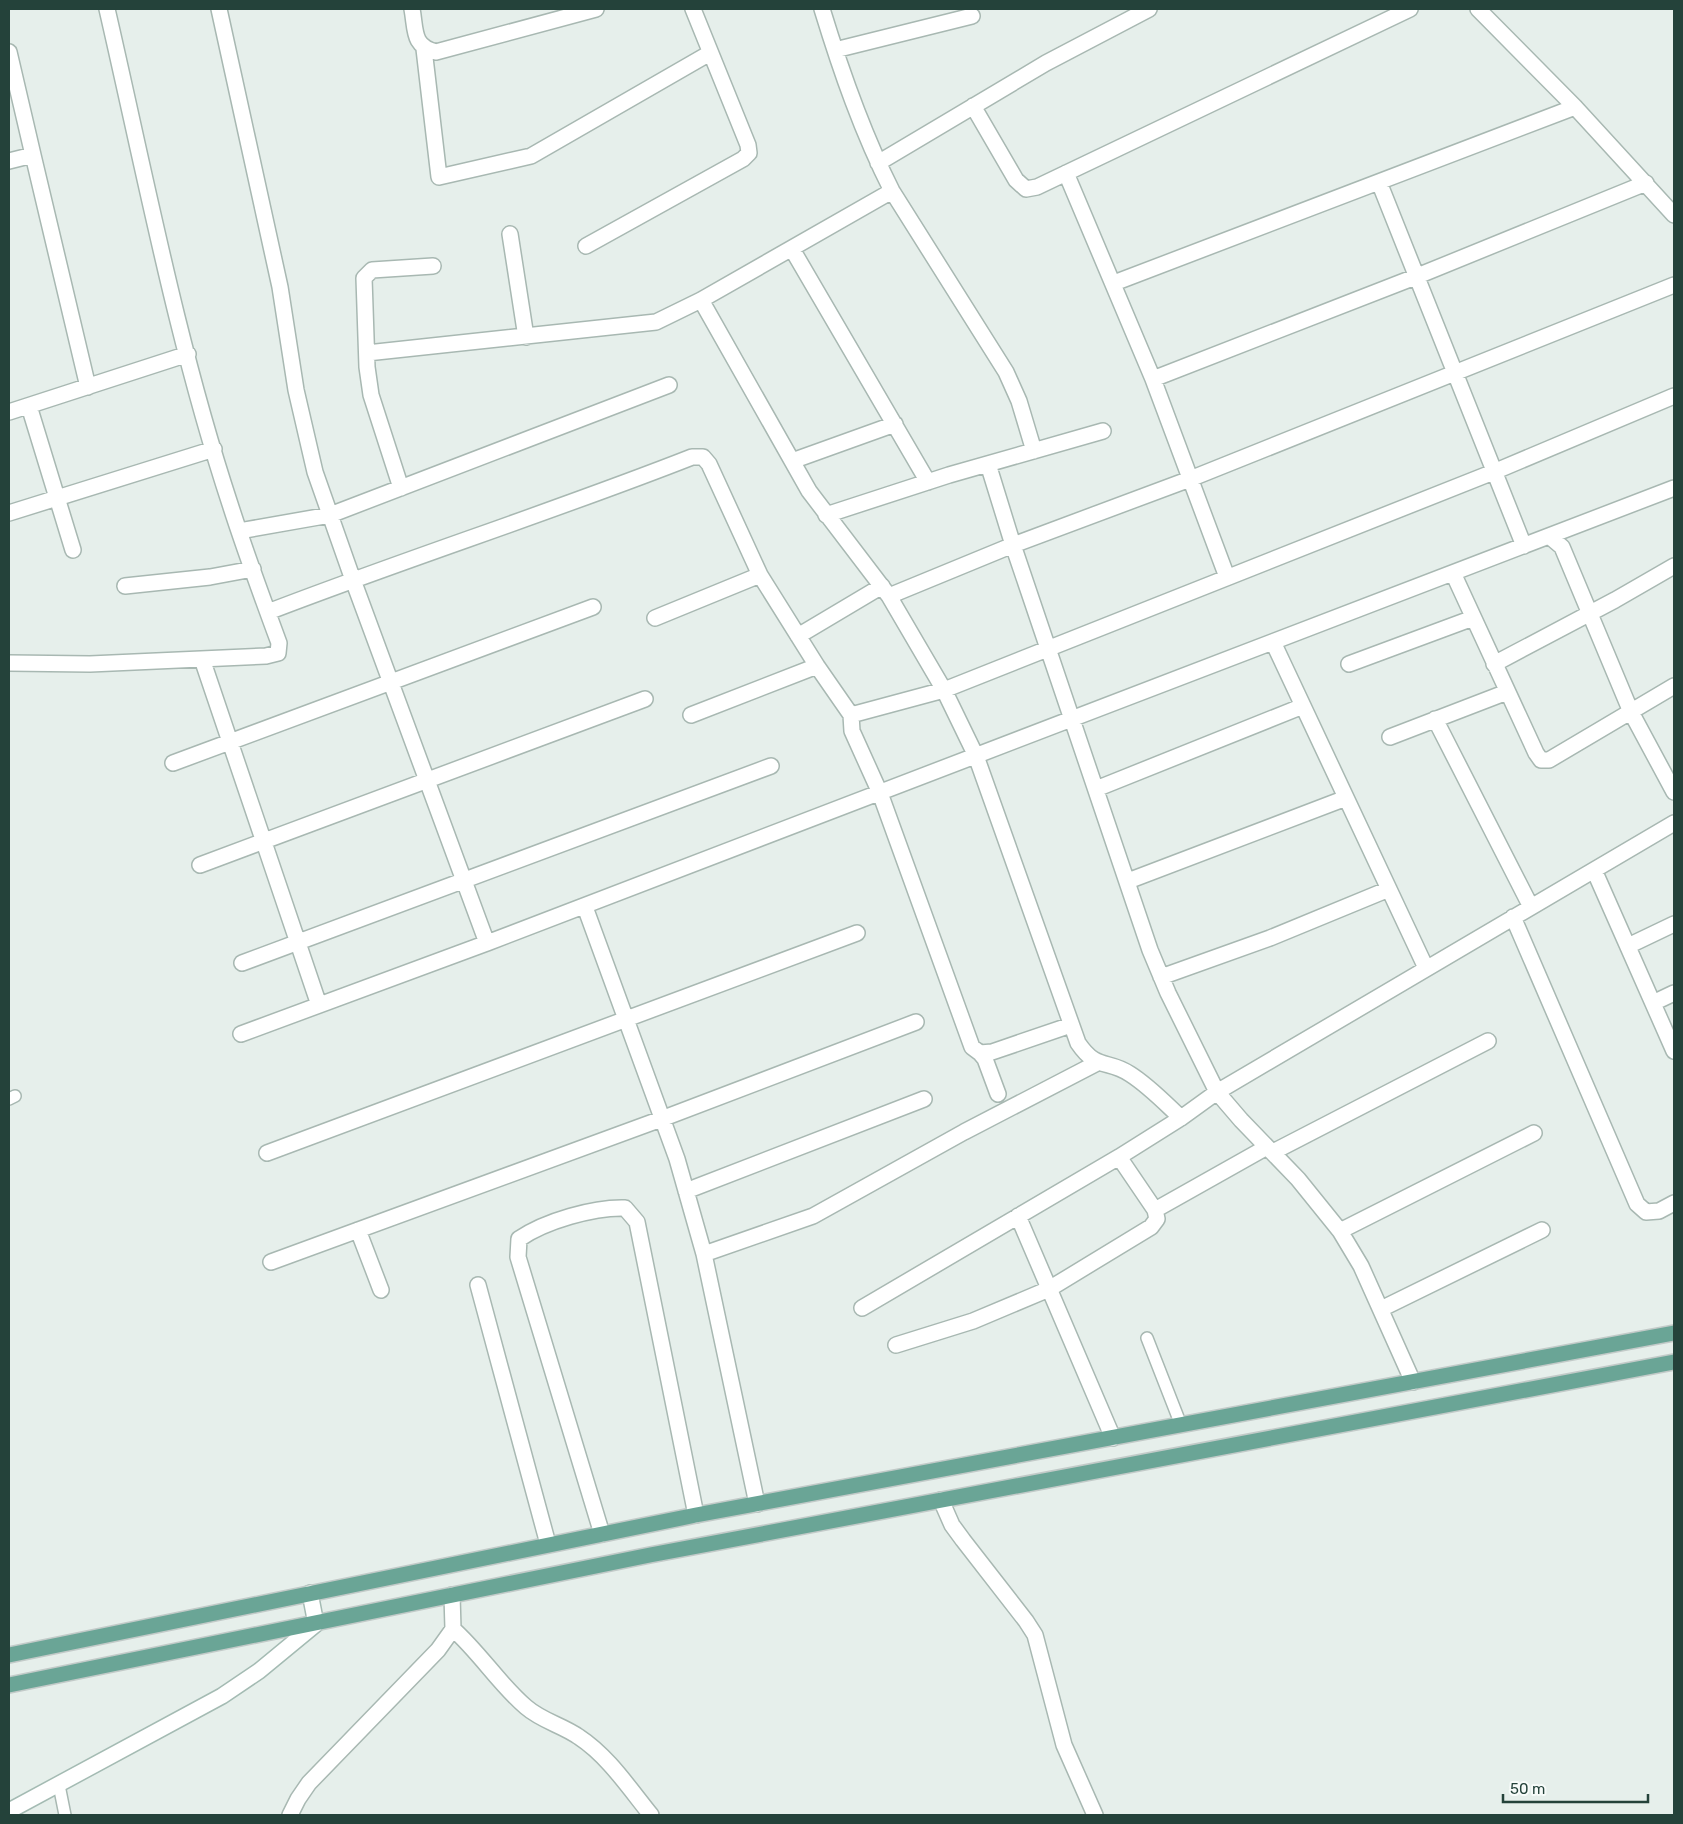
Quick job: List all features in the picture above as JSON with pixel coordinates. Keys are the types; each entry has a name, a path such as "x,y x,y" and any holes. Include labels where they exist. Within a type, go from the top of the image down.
{"main road":[{"path":"9,1655 696,1515 1674,1333"},
{"path":"9,1685 452,1595 941,1500 1674,1362"}],"street":[{"path":"9,663 90,664 266,656 278,653 279,643 239,532 188,354 166,268 107,9"},
{"path":"219,9 280,287 296,390 315,472 390,681 466,880 487,943"},
{"path":"412,9 417,41 424,49 439,177 531,156 710,53"},
{"path":"424,49 436,52 596,9"},
{"path":"586,246 743,159 749,153 748,145 693,9"},
{"path":"822,9 856,112 878,163 892,190 1006,372 1019,401 1034,451"},
{"path":"878,163 1046,63 1149,9"},
{"path":"973,106 1016,180 1026,188 1037,187 1410,9"},
{"path":"1478,9 1575,107 1674,215"},
{"path":"835,50 972,16"},
{"path":"9,52 88,387"},
{"path":"1114,283 1575,107"},
{"path":"9,162 33,155"},
{"path":"1066,173 1153,379 1226,578"},
{"path":"1378,182 1415,277 1496,471 1524,546"},
{"path":"1153,379 1415,277 1646,184"},
{"path":"367,353 656,322 701,300 892,190"},
{"path":"510,234 526,337"},
{"path":"792,248 928,482"},
{"path":"401,488 371,396 364,278 367,273 380,269 434,266"},
{"path":"798,636 886,591 1190,479 1674,285"},
{"path":"701,300 792,461 826,515 886,591 944,690 976,756 1078,1043 1087,1056 1097,1063 1129,1073 1147,1086 1181,1118"},
{"path":"9,412 188,354"},
{"path":"239,532 330,515 669,385"},
{"path":"851,715 944,690 1496,471 1674,396"},
{"path":"29,406 73,550"},
{"path":"792,461 895,424"},
{"path":"826,515 928,482 1103,431"},
{"path":"9,513 214,449"},
{"path":"268,612 353,580 578,502 692,457 704,457 709,464 760,575 817,666 851,715 852,731 880,793 972,1047 985,1059 998,1094"},
{"path":"988,464 1047,649 1161,978 1217,1092 1270,1149 1340,1231 1361,1266 1382,1309 1413,1382"},
{"path":"241,1034 585,907 1674,488"},
{"path":"1549,536 1562,547 1631,712 1674,792"},
{"path":"1494,664 1591,613 1674,566"},
{"path":"125,586 210,577 253,569"},
{"path":"1453,573 1536,754 1541,760 1549,760 1674,686"},
{"path":"655,618 760,575"},
{"path":"173,763 593,607"},
{"path":"1349,664 1473,618"},
{"path":"1273,642 1426,968"},
{"path":"202,659 319,1005"},
{"path":"691,715 817,666"},
{"path":"1390,737 1507,692"},
{"path":"200,865 645,699"},
{"path":"1096,789 1303,706"},
{"path":"1435,719 1531,906"},
{"path":"242,963 771,766"},
{"path":"1128,881 1346,798"},
{"path":"862,1308 1118,1157 1181,1118 1217,1092 1674,823"},
{"path":"1594,870 1674,1051"},
{"path":"1161,978 1270,938 1389,889"},
{"path":"585,907 664,1118 686,1191 704,1254 757,1504"},
{"path":"1512,918 1637,1204 1646,1212 1659,1212 1674,1203"},
{"path":"1628,946 1674,924"},
{"path":"268,1153 857,933"},
{"path":"1653,1003 1674,993"},
{"path":"270,1262 664,1118 916,1022"},
{"path":"980,1053 992,1052 1071,1024"},
{"path":"1155,1210 1270,1149 1488,1041"},
{"path":"704,1254 812,1216 990,1118 1097,1063"},
{"path":"686,1191 924,1099"},
{"path":"1340,1231 1534,1133"},
{"path":"896,1345 973,1321 1049,1289 1151,1227 1157,1219 1155,1210 1118,1157"},
{"path":"602,1534 518,1258 519,1238 535,1228 607,1208 625,1208 637,1222 696,1515"},
{"path":"1018,1216 1113,1438"},
{"path":"358,1230 381,1290"},
{"path":"1382,1309 1542,1230"},
{"path":"478,1285 548,1544"},
{"path":"941,1500 952,1525 1021,1613 1035,1635 1064,1745 1095,1815"},
{"path":"9,1811 222,1696 259,1671 316,1624 310,1593"},
{"path":"290,1815 309,1783 438,1650 453,1629 452,1595"},
{"path":"453,1629 469,1643 511,1693 528,1708 545,1722 577,1736 595,1748 651,1815"}],"lane":[{"path":"1147,1338 1181,1425"},
{"path":"59,1785 65,1815"}]}
